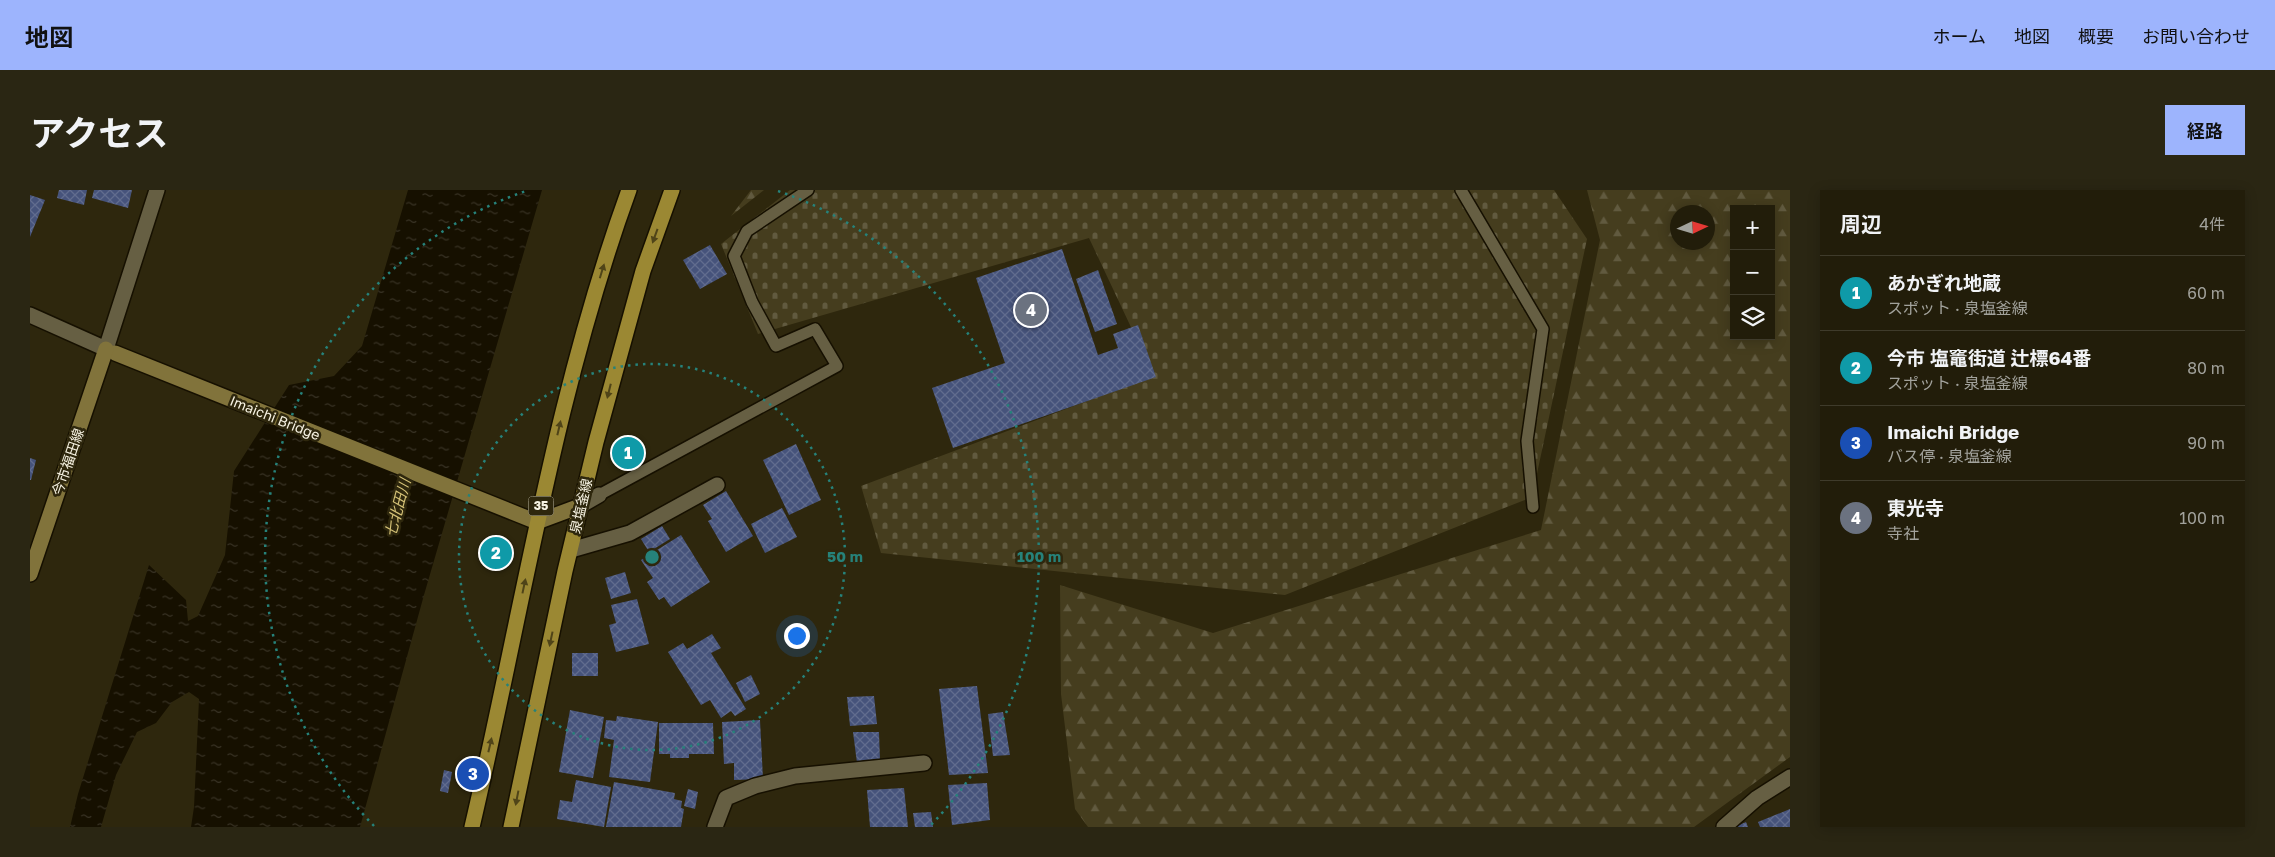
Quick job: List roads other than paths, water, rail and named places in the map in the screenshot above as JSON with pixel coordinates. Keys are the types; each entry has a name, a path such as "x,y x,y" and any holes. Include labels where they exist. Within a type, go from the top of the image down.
{"main road":[{"name":"35","path":"472,827 537,522 579,347 629,190"},
{"name":"泉塩釜線","path":"511,827 580,506 640,280 672,190"},
{"name":"Imaichi Bridge","path":"111,351 537,522"},
{"name":"今市福田線","path":"30,574 111,351"},
{"path":"537,522 580,506"}],"street":[{"path":"30,315 111,351 157,192"},
{"path":"571,550 630,533 717,485"},
{"path":"580,506 600,495"},
{"path":"715,827 726,798 755,786 795,776 924,763"},
{"path":"1724,827 1757,798 1790,776"}],"lane":[{"path":"600,495 837,366 816,330 776,346 752,302 734,256 747,231 808,190"},
{"path":"1461,190 1543,329 1527,441 1533,507"}],"water":[{"name":"七北田川","path":"408,190 542,190 424,595 360,827 191,827 194,807 199,699 189,692 172,702 156,723 137,732 116,775 101,827 70,827 78,794 149,565 186,600 188,621 198,616 225,555 234,471 289,385 334,376 362,346"}],"place":[{"name":"東光寺","path":"1031,310"},
{"name":"あかぎれ地蔵","path":"628,453"},
{"name":"今市 塩竈街道 辻標64番","path":"496,553"},
{"name":"Imaichi Bridge","path":"473,774"}]}
